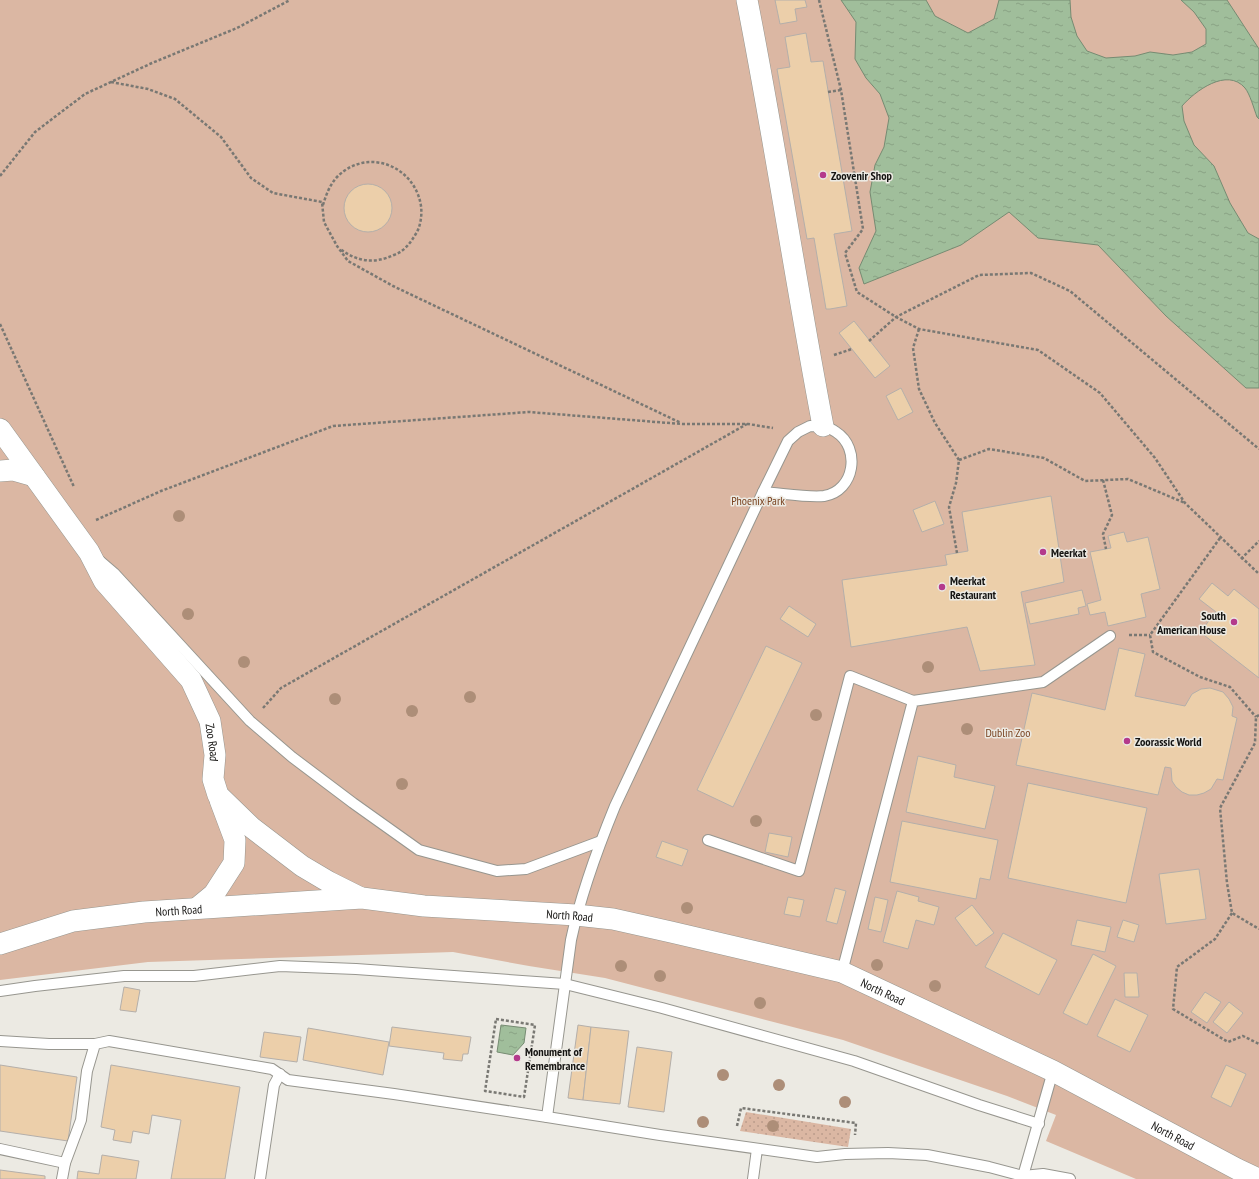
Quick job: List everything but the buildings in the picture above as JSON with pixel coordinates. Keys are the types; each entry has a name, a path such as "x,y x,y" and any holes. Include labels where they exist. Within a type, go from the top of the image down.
{"street":[{"path":"747,0 767,99 823,426"},
{"name":"Zoo Road","path":"0,429 89,552 104,582 191,680 210,721 215,755 213,779 235,840 234,863 214,894 197,908"},
{"path":"0,471 13,470 34,476"},
{"path":"218,795 252,827 302,866 329,882 362,898"},
{"name":"North Road","path":"0,944 73,921 144,912 362,898 424,906 576,915 613,920 842,972 1053,1071 1258,1179"}],"lane":[{"path":"547,1118 576,915 594,856 615,806 763,492 788,441 798,432 810,426 823,426 836,431 846,440 851,452 852,465 848,478 838,490 825,496 763,492"},
{"path":"89,552 114,573 250,721 292,757 419,850 498,871 526,869 600,841"},
{"path":"708,840 799,872 850,676 913,701 1043,682 1110,636"},
{"path":"842,972 913,701"},
{"path":"0,991 124,976 194,976 280,966 356,969 565,984 662,1008 854,1061 979,1105 1039,1124"},
{"path":"0,1041 49,1044 95,1044 109,1041 272,1069 288,1080 394,1094 733,1146 817,1157 888,1153 927,1155 989,1167 1022,1177 1043,1174 1070,1179"},
{"path":"62,1179 65,1163 81,1120 87,1071 95,1044"},
{"path":"1022,1177 1039,1124 1053,1071"},
{"path":"260,1179 274,1085 280,1074"},
{"path":"0,1149 65,1163"},
{"path":"753,1179 758,1149"}],"path":[{"path":"0,176 36,132 85,94 152,63 237,28 290,0"},
{"path":"819,0 842,90 862,229 845,253 856,292 919,330 1038,350 1100,393 1155,458 1185,503 1241,559 1259,574"},
{"path":"111,82 148,89 175,99 197,115 221,137 251,178 273,193 322,202 324,222 337,246 348,261 393,286 682,424"},
{"path":"828,92 842,90"},
{"path":"324,222 323,205 328,190 338,176 352,167 368,162 384,164 399,170 412,181 419,196 422,212 418,229 411,243 398,254 383,260 366,261 350,256 337,246"},
{"path":"869,341 896,317 979,275 1031,273 1070,291 1259,449"},
{"path":"0,324 71,477 75,490"},
{"path":"919,330 913,348 919,390 935,423 959,460 956,483 949,507 957,554"},
{"path":"89,552 92,532 88,524 161,491 333,426 529,412 682,424 748,424 798,432"},
{"path":"250,721 281,688 748,424"},
{"path":"959,460 989,449 1044,458 1085,481 1128,479 1185,503"},
{"path":"1103,480 1112,515 1103,534 1106,549"},
{"path":"1220,538 1150,635 1153,652 1200,677 1230,687 1258,716 1255,743 1220,808 1227,883 1232,913 1215,939 1177,967 1173,1009 1228,1042 1244,1036 1259,1044"},
{"path":"1241,559 1259,541"},
{"path":"1255,743 1259,745"},
{"path":"1232,913 1259,929"},
{"path":"496,1019 535,1025 524,1097 485,1091 489,1068 496,1019"},
{"path":"733,1146 741,1108 856,1123 854,1154"}],"green space":[{"name":"Phoenix Park","path":"0,0 1259,0 1259,1179 1136,1179 1046,1141 1056,1115 1007,1096 843,1040 605,978 453,952 148,962 0,980"},
{"path":"746,1112 851,1129 848,1147 740,1131"}],"water":[{"path":"841,0 926,0 935,16 968,33 994,19 999,0 1070,0 1071,17 1077,36 1087,51 1106,58 1135,56 1150,52 1173,55 1192,52 1206,44 1206,29 1194,12 1181,0 1227,0 1259,49 1259,119 1245,88 1238,82 1229,80 1221,81 1203,88 1182,106 1184,121 1194,145 1214,166 1230,203 1248,233 1259,239 1259,388 1246,388 1166,316 1098,245 1038,238 1009,212 961,245 864,284 859,268 876,231 870,192 875,165 884,147 889,118 880,94 866,78 855,59 856,22"},
{"path":"501,1025 526,1028 524,1043 513,1055 497,1052"}],"place":[{"name":"Zoovenir Shop","path":"823,175"},
{"name":"Meerkat","path":"1043,552"},
{"name":"Meerkat Restaurant","path":"942,587"},
{"name":"South American House","path":"1234,622"},
{"name":"Zoorassic World","path":"1127,741"},
{"name":"Monument of Remembrance","path":"517,1058"}],"park label":[{"name":"Dublin Zoo","path":"1008,732"}]}
